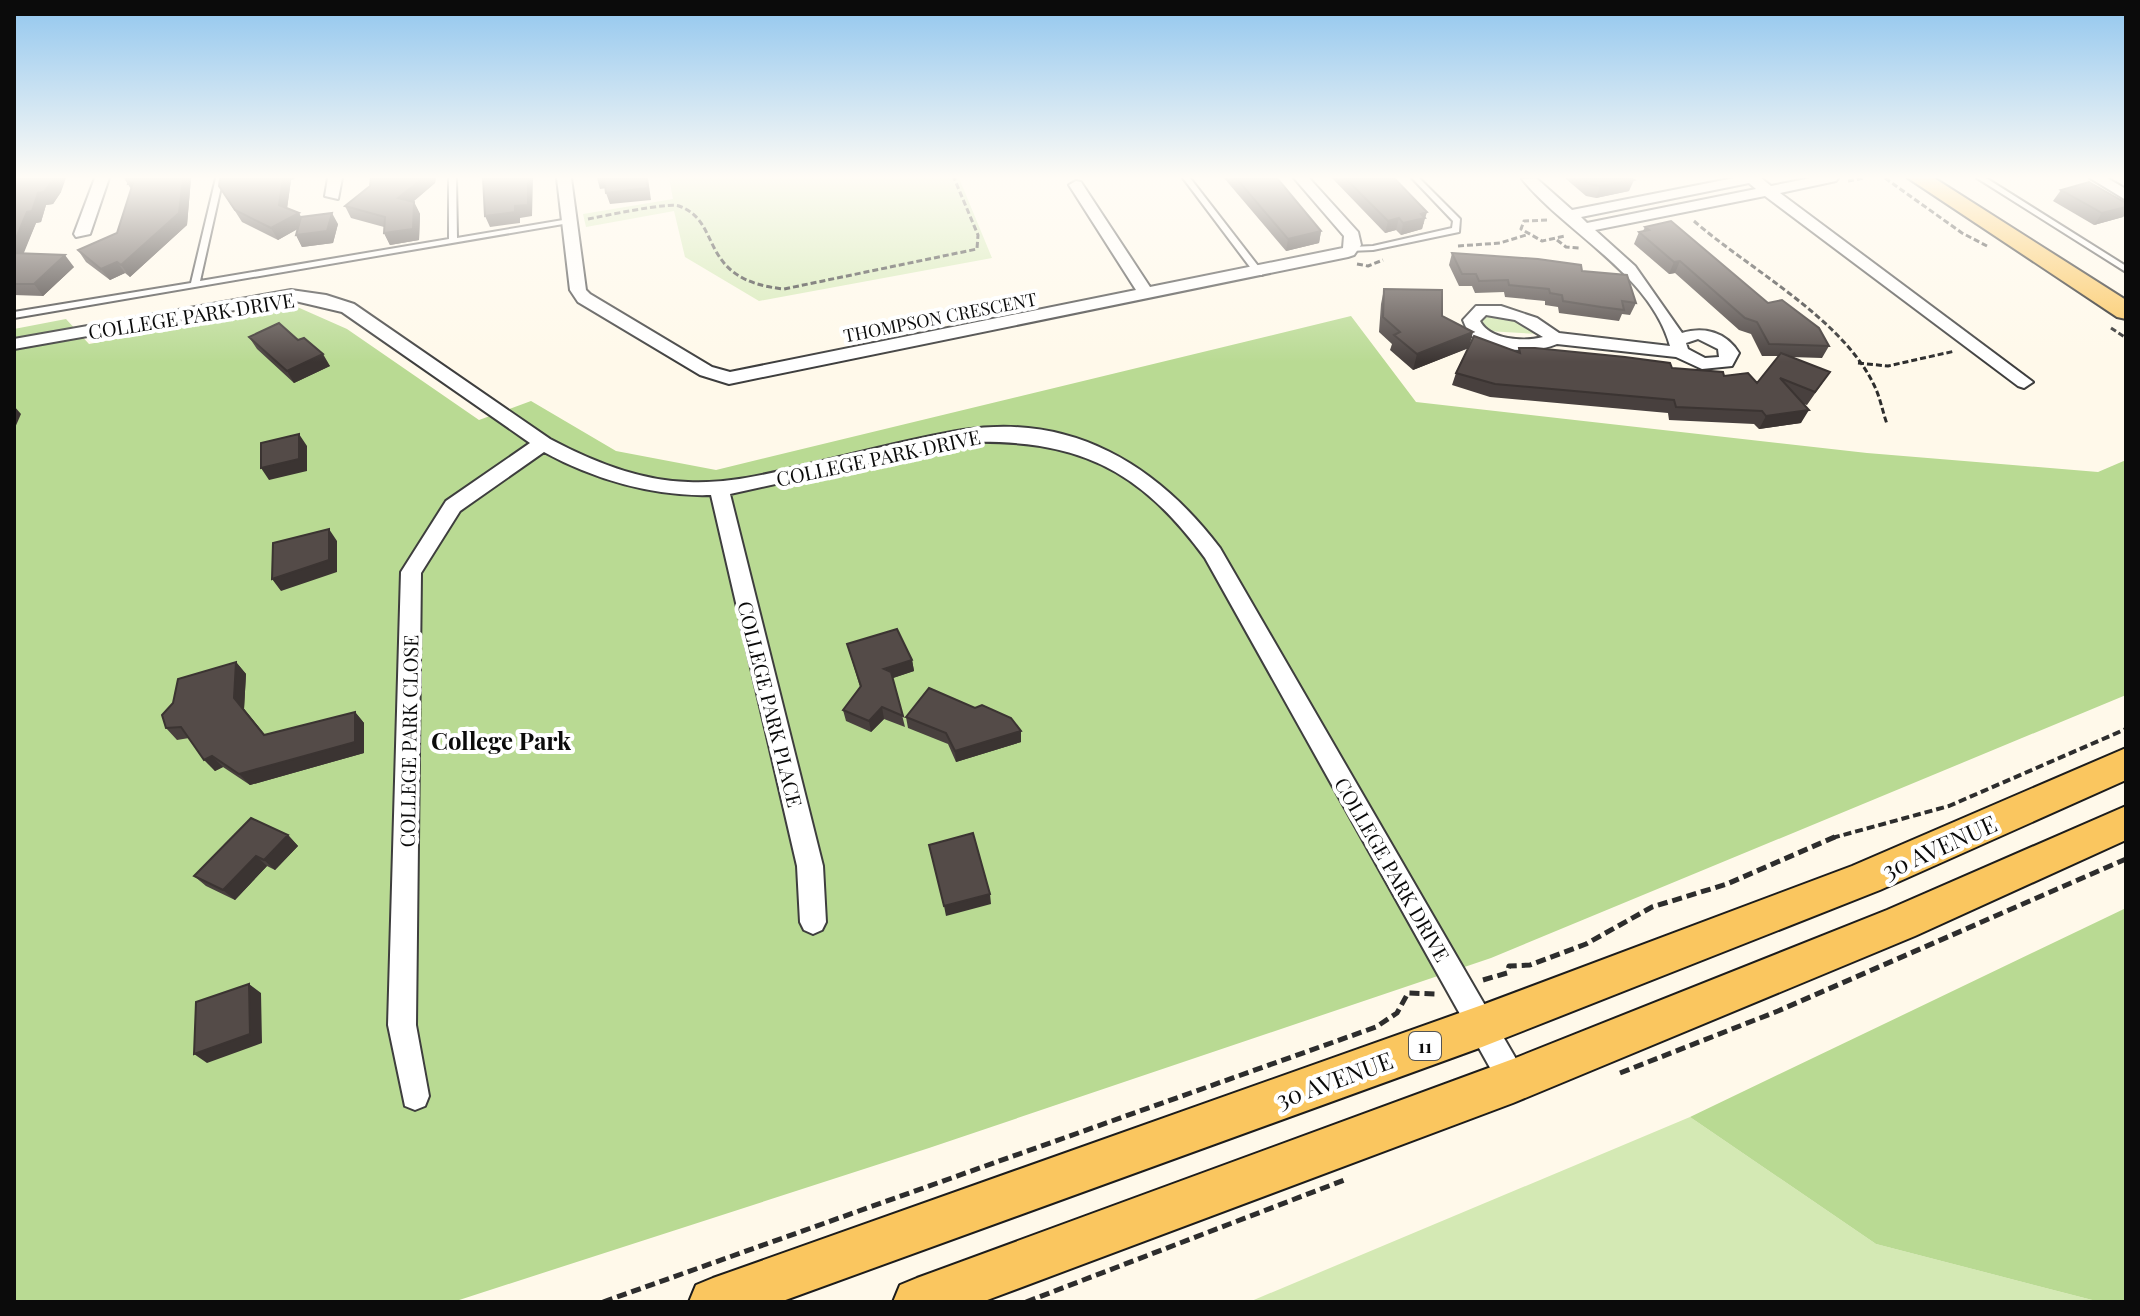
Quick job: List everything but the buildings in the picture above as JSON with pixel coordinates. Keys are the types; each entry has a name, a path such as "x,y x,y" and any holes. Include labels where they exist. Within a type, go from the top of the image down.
{"main road":[{"path":"2009,239 2126,322"},
{"path":"2015,239 2126,311"},
{"name":"30 AVENUE","path":"713,1302 1482,1026 1866,878 2126,763"},
{"path":"917,1302 1513,1081 1901,923 2126,822"}],"street":[{"name":"THOMPSON CRESCENT","path":"576,239 576,280 584,298 706,371 729,378 1336,257 1354,256"},
{"path":"1111,239 1147,295"},
{"path":"1352,239 1354,256"},
{"path":"1554,338 1678,346 1642,284 1596,239"},
{"path":"1834,239 2024,382"},
{"name":"COLLEGE PARK DRIVE","path":"14,344 291,295 326,300 348,308 543,443 574,460 647,483 686,489 743,486 965,436 996,433 1063,443 1129,465 1169,496 1213,553 1513,1081"},
{"name":"COLLEGE PARK CLOSE","path":"415,1096 402,1025 411,572 453,506 543,443"},
{"name":"COLLEGE PARK PLACE","path":"719,488 810,866 813,922"}],"lane":[{"path":"195,284 205,239"},
{"path":"14,315 462,239"},
{"path":"1233,239 1259,273"},
{"path":"1354,256 1373,248 1413,239"},
{"path":"2078,239 2126,270"}],"path":[{"path":"707,239 720,263 756,286 784,289 966,254 977,249 978,239"},
{"path":"1451,247 1512,239"},
{"path":"1718,239 1779,287 1857,363 1872,380 1887,424"},
{"path":"1354,256 1368,266 1389,258"},
{"path":"1857,363 1888,366 1977,347"},
{"path":"603,1302 1376,1027 1397,1013 1408,993 1428,996 1507,973 1509,966 1530,965 1586,944 1652,907 1727,884 1835,836 1949,806 2126,729"}],"green space":[{"path":"681,239 984,239 992,258 759,301 685,257"},
{"path":"295,306 347,329 479,420 531,401 616,451 716,470 1351,316 1416,402 1867,453 2098,472 2126,460 2126,695 1491,958 929,1148 453,1302 14,1302 14,329 66,319 89,344"},
{"path":"1486,316 1499,316 1534,329 1538,334 1487,331 1480,322"},
{"path":"2126,908 2126,1302 2100,1302 1876,1244 1690,1117"},
{"path":"1690,1117 1876,1244 2100,1302 1249,1302"}],"district":[{"name":"College Park","path":"501,740"}]}
